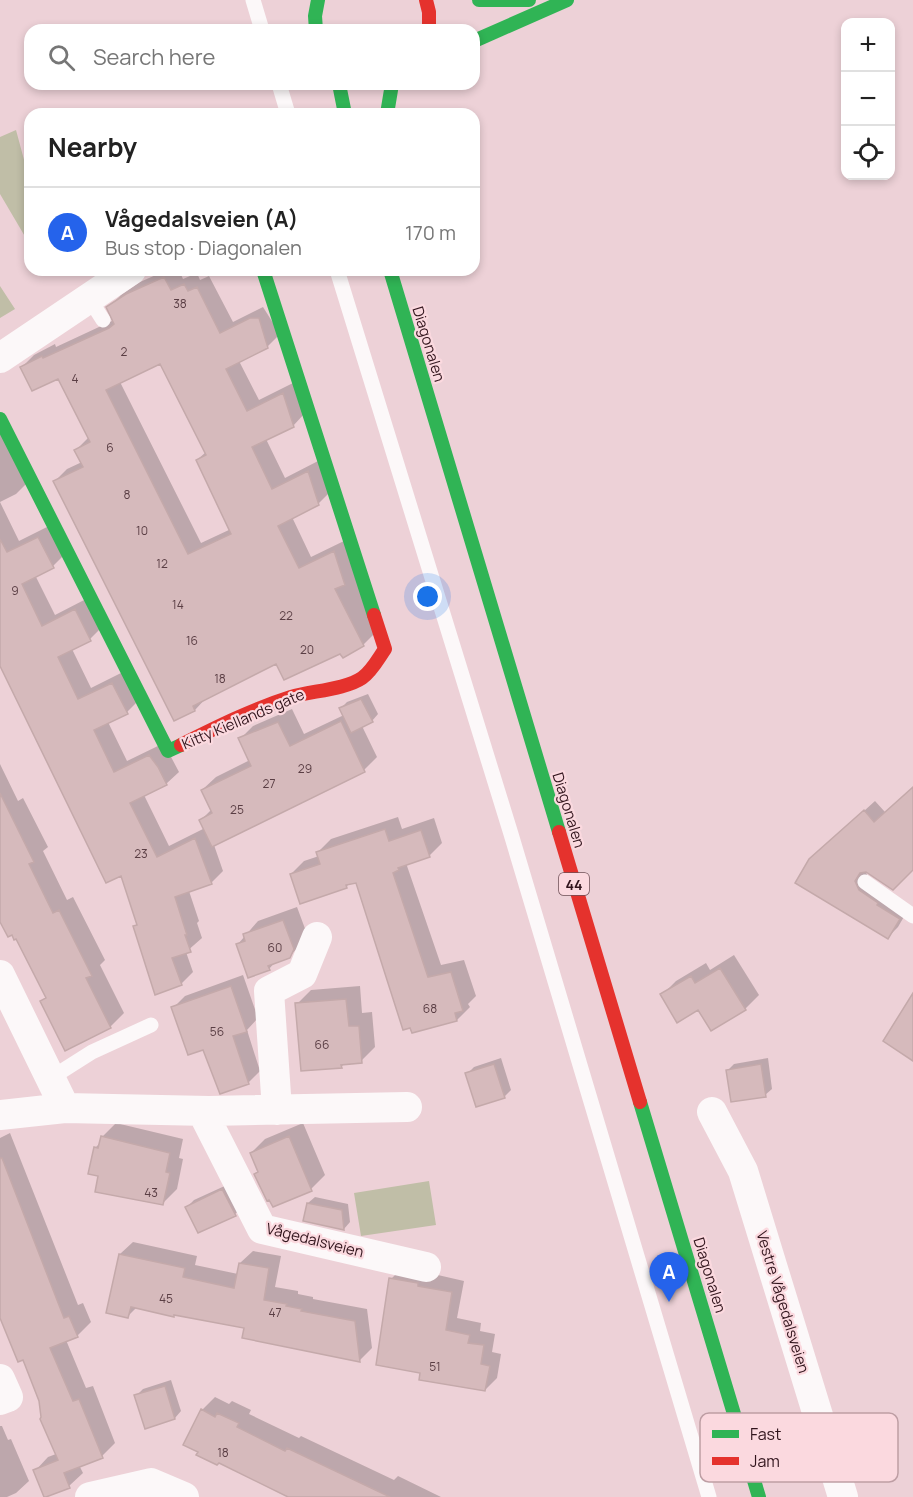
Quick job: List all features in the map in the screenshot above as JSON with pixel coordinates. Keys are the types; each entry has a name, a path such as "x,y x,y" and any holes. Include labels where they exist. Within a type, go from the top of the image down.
{"main road":[{"path":"316,24 318,0"},
{"path":"426,0 429,24"},
{"path":"479,0 529,0"},
{"path":"480,38 567,0"},
{"path":"340,90 344,108"},
{"path":"388,108 391,90"},
{"name":"Kitty Kiellands gate","path":"0,419 168,751 220,726 279,702 311,691 344,687 364,678 385,650 265,276"},
{"name":"Diagonalen","path":"392,276 734,1413"},
{"name":"Diagonalen","path":"754,1482 759,1497"}],"street":[{"path":"0,358 96,309 126,276"},
{"path":"277,1110 269,991 302,974 317,937"},
{"path":"0,975 65,1108"},
{"path":"0,1114 65,1108 202,1111 407,1107"},
{"name":"Vågedalsveien","path":"202,1111 262,1229 426,1267"},
{"name":"Vestre Vågedalsveien","path":"712,1112 743,1171 817,1413"},
{"path":"0,1379 8,1397 0,1400"},
{"name":"Vestre Vågedalsveien","path":"838,1482 843,1497"},
{"path":"90,1497 151,1483 184,1497"}],"lane":[{"path":"253,0 260,24"},
{"path":"281,90 286,108"},
{"path":"339,276 512,834 700,1467"},
{"path":"865,882 913,916"},
{"path":"51,1078 92,1052 151,1025"},
{"path":"705,1482 709,1497"}],"shaded area":[{"path":"16,130 24,160 24,235 0,194 0,137"},
{"path":"0,286 15,309 0,318"},
{"path":"429,1181 436,1225 361,1236 354,1193"}],"building":[{"path":"164,277 171,290 184,284 188,291 197,287 220,333 250,318 259,318 268,348 226,369 247,411 283,393 294,427 252,447 272,489 308,471 319,505 278,526 299,568 334,551 345,585 335,589 364,646 343,658 340,654 284,680 276,664 193,706 195,711 174,721 53,481 83,467 74,450 90,442 58,379 32,391 20,367 109,328 114,324 106,307 126,294","holes":["160,364 206,455 196,460 231,534 188,554 106,390"]},
{"path":"38,537 54,568 22,584 42,626 75,609 91,641 58,657 78,699 112,683 128,714 94,730 114,772 149,755 167,785 130,803 157,857 195,838 212,884 175,897 191,952 172,958 182,985 155,995 133,926 137,925 121,876 106,883 0,666 0,539 7,552"},
{"path":"361,699 373,722 351,733 339,708"},
{"path":"341,721 365,772 212,847 199,820 212,813 201,790 251,766 238,738 278,722 290,746"},
{"path":"913,787 913,870 893,890 866,872 860,873 855,881 859,890 878,903 877,905 900,919 888,939 795,883 809,859 864,810 874,822"},
{"path":"0,793 34,862 29,864 53,913 59,910 92,976 86,978 111,1028 65,1051 40,1001 46,998 16,939 14,940 12,935 8,937 0,922"},
{"path":"385,829 389,841 421,830 430,857 398,868 399,870 393,873 428,977 451,972 463,1011 455,1013 457,1021 412,1033 410,1028 403,1030 356,883 300,904 290,874 320,864 316,852"},
{"path":"283,920 294,949 290,958 268,966 270,970 248,978 236,944 245,941 243,934"},
{"path":"720,968 746,1010 711,1031 698,1010 677,1023 660,994 691,976 695,983"},
{"path":"231,986 247,1032 233,1036 249,1084 220,1094 203,1050 188,1055 171,1007"},
{"path":"913,993 913,1061 883,1041"},
{"path":"346,999 349,1026 359,1026 362,1063 341,1065 342,1068 301,1071 295,1003"},
{"path":"494,1064 505,1098 476,1107 465,1073"},
{"path":"761,1064 766,1097 731,1102 726,1070"},
{"path":"101,1136 170,1153 166,1172 170,1173 163,1205 95,1192 98,1176 88,1174 94,1147 98,1148"},
{"path":"289,1136 312,1191 273,1207 269,1200 267,1201 254,1174 258,1172 250,1153"},
{"path":"0,1158 2,1158 64,1318 69,1316 78,1337 50,1348 73,1401 79,1399 103,1458 64,1473 70,1488 46,1497 44,1497 33,1470 58,1460 40,1419 39,1401 23,1360 18,1362 0,1318"},
{"path":"222,1189 236,1216 198,1233 185,1207"},
{"path":"307,1203 342,1210 344,1230 303,1221"},
{"path":"119,1254 185,1268 183,1277 234,1288 239,1263 269,1268 264,1300 287,1304 286,1306 302,1309 301,1311 355,1321 360,1362 242,1338 244,1328 174,1315 174,1317 131,1307 128,1318 106,1313"},
{"path":"389,1278 452,1292 446,1330 470,1335 468,1343 484,1345 481,1364 490,1366 485,1391 419,1380 420,1373 376,1365"},
{"path":"165,1386 175,1419 145,1429 134,1395"},
{"path":"201,1409 215,1417 217,1413 239,1423 237,1427 285,1451 287,1448 390,1497 288,1497 219,1463 217,1465 196,1455 198,1452 183,1445"}],"traffic: fast":[{"path":"316,24 318,0"},
{"path":"479,0 529,0"},
{"path":"480,38 567,0"},
{"path":"340,90 344,108"},
{"path":"388,108 391,90"},
{"path":"265,276 374,615"},
{"path":"392,276 559,832"},
{"path":"0,419 168,751 181,745"},
{"path":"640,1102 734,1413"},
{"path":"754,1482 759,1497"}],"traffic: jam":[{"path":"426,0 429,24"},
{"path":"181,745 277,702 347,685 362,678 385,649 374,615"},
{"path":"559,832 640,1102"}],"place":[{"name":"Vågedalsveien (A)","path":"669,1302"}]}
